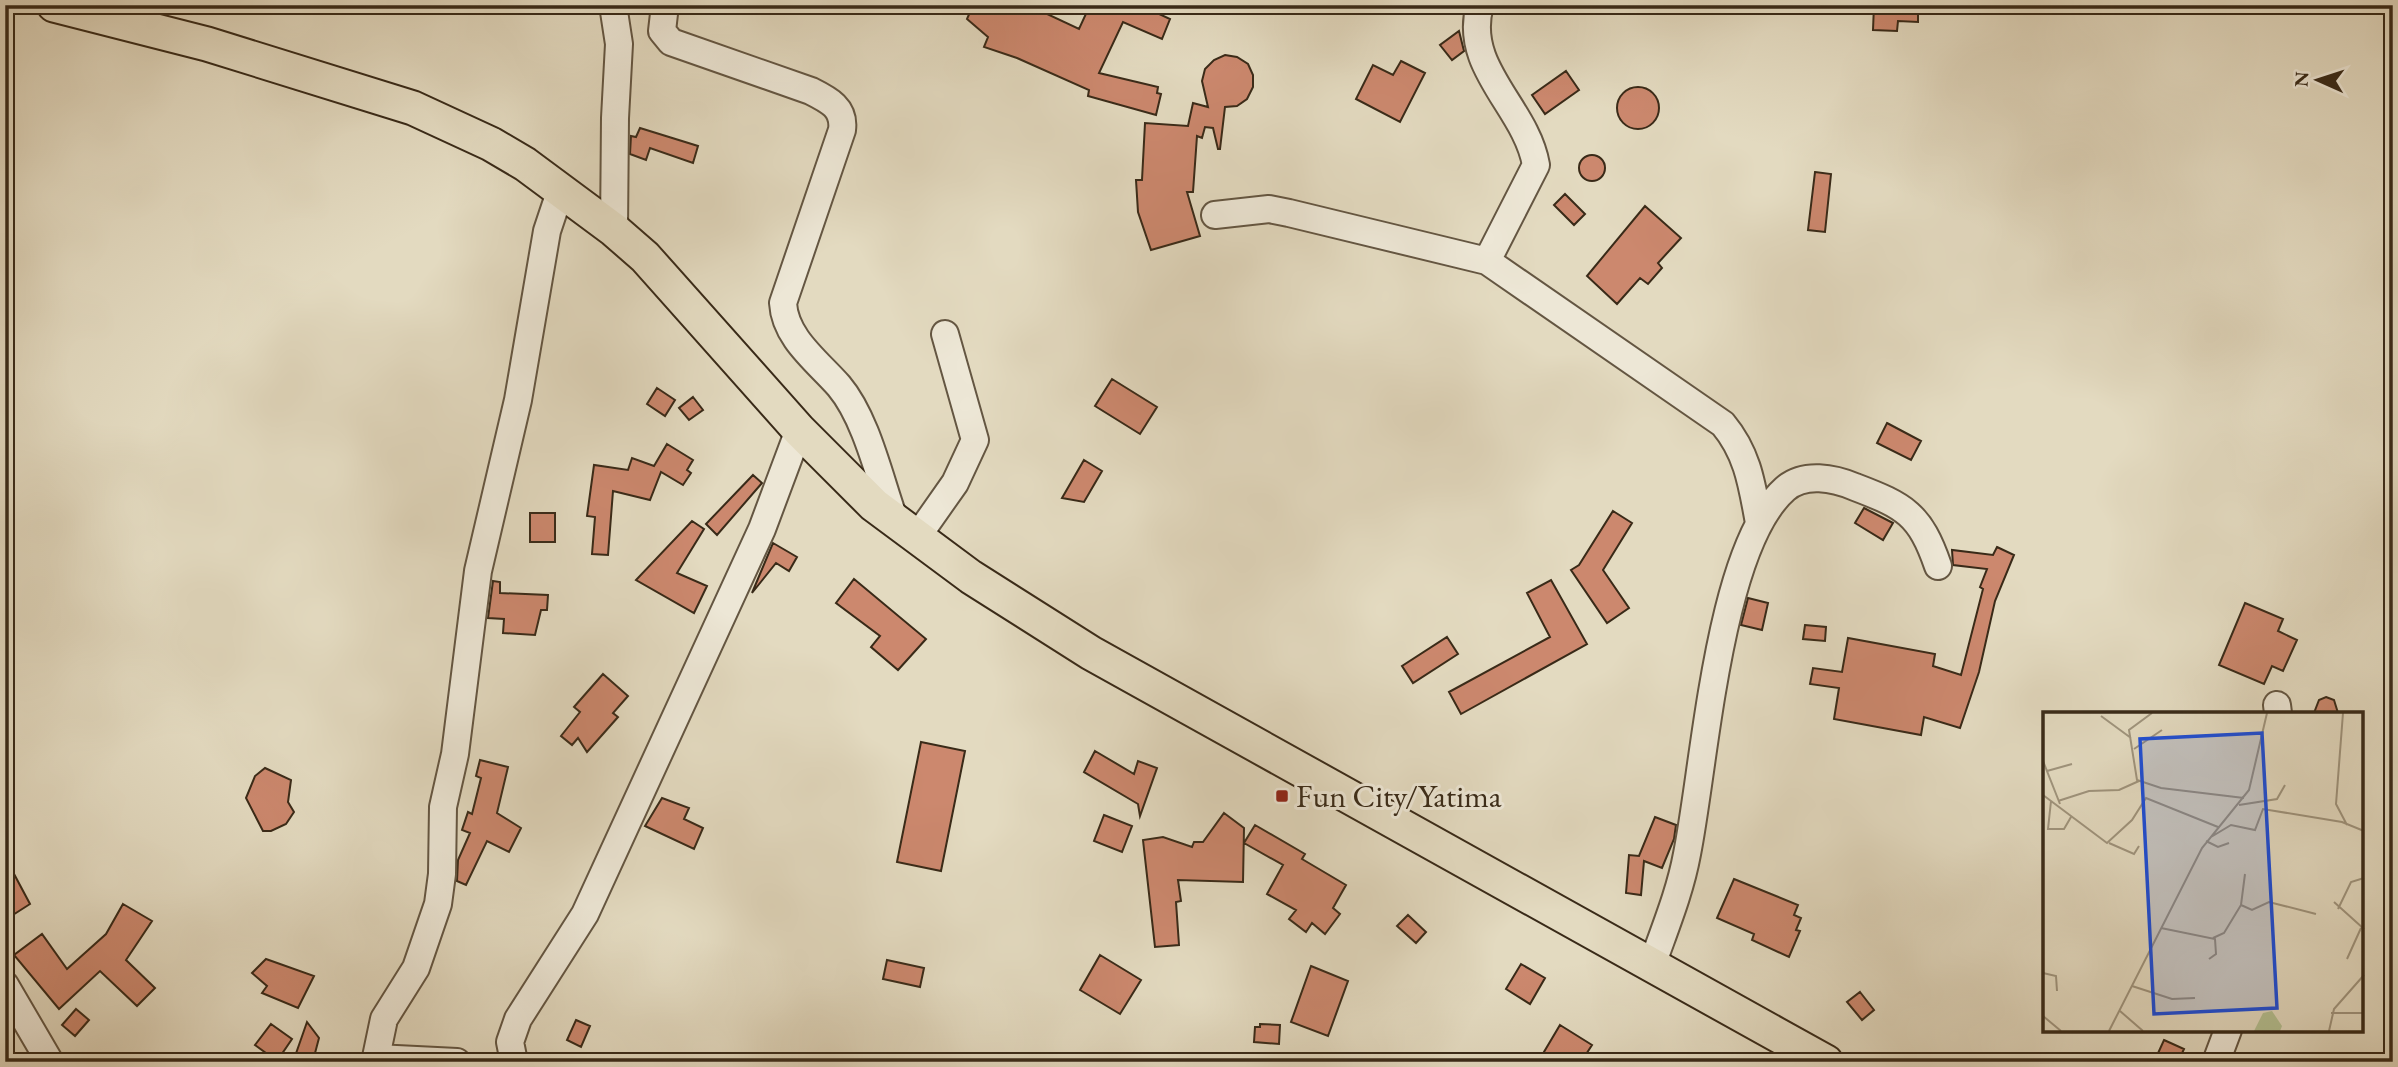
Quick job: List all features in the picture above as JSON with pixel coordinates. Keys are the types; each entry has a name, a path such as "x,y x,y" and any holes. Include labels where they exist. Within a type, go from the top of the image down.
{"main road":[{"path":"54,5 207,44 413,108 491,144 561,189 645,257 799,430 874,505 971,576 1091,653 1826,1062"}],"street":[{"path":"613,5 619,44 614,230"},
{"path":"665,5 662,31 671,41 811,91 838,108 842,130 783,303 784,314 789,330 842,390 855,413 905,526 955,484 975,440 945,334"},
{"path":"1480,5 1476,30 1489,77 1521,126 1536,164 1487,261"},
{"path":"457,1062 375,1060 384,1019 416,968 438,904 442,874 443,807 455,754 478,571 518,400 547,231 561,189"},
{"path":"1215,215 1269,209 1487,261 1723,424 1738,443 1747,461 1759,523"},
{"path":"514,1062 510,1042 518,1019 586,914 762,528 799,430"},
{"path":"1651,965 1674,905 1687,855 1713,684 1733,594 1759,523 1786,488 1795,482 1821,478 1840,481 1897,503 1915,518 1927,534 1938,566"},
{"path":"5,985 50,1062"},
{"path":"2216,1062 2227,1032"}],"building":[{"path":"973,5 1028,5 1079,29 1090,5 1140,5 1170,19 1162,39 1123,22 1099,73 1158,87 1157,93 1161,94 1156,115 1088,96 1089,90 1017,58 984,47 988,37 967,19"},
{"path":"1874,5 1918,5 1918,22 1898,21 1897,31 1873,30"},
{"path":"1459,31 1464,51 1452,60 1440,45"},
{"path":"1225,55 1237,57 1248,64 1253,75 1253,87 1247,99 1237,106 1225,107 1220,149 1213,128 1205,127 1202,138 1197,136 1193,192 1187,192 1200,236 1151,250 1138,212 1136,180 1142,180 1145,123 1188,126 1193,103 1208,107 1202,81 1205,69 1214,60"},
{"path":"1401,61 1425,73 1400,122 1356,99 1373,65 1393,75"},
{"path":"1566,71 1579,90 1545,114 1532,95"},
{"path":"1638,87 1653,93 1659,108 1653,123 1638,129 1623,123 1617,108 1623,93"},
{"path":"640,128 698,146 693,163 650,148 646,160 630,154 631,136 636,137"},
{"path":"1592,155 1601,159 1605,168 1601,177 1592,181 1583,177 1579,168 1583,159"},
{"path":"1815,172 1831,174 1825,232 1808,230"},
{"path":"1565,194 1585,214 1574,225 1554,205"},
{"path":"1645,206 1681,238 1658,263 1662,268 1648,284 1640,278 1617,304 1587,276"},
{"path":"1112,379 1157,407 1140,434 1095,406"},
{"path":"657,388 675,400 665,416 647,404"},
{"path":"693,397 703,410 689,420 679,408"},
{"path":"1887,423 1921,441 1911,460 1877,443"},
{"path":"667,444 693,460 687,470 691,473 683,485 661,472 650,500 613,491 608,555 592,554 595,517 587,516 594,465 628,470 632,458 654,466"},
{"path":"1084,460 1102,471 1084,502 1062,498"},
{"path":"753,475 762,483 717,535 706,524"},
{"path":"1864,508 1893,523 1883,540 1855,523"},
{"path":"1613,511 1632,523 1603,570 1629,608 1607,623 1571,570 1579,565"},
{"path":"530,513 555,513 555,542 530,542"},
{"path":"692,521 704,529 677,573 707,586 694,613 636,580"},
{"path":"773,543 797,557 789,571 776,563 752,593"},
{"path":"1997,547 2014,555 1995,601 1979,672 1960,728 1924,717 1921,735 1834,719 1839,688 1810,684 1813,668 1842,672 1848,638 1935,654 1933,666 1961,675 1983,589 1980,587 1987,569 1953,565 1952,550 1993,555"},
{"path":"854,579 926,639 898,670 871,647 880,636 836,603"},
{"path":"1551,580 1587,644 1461,714 1449,692 1550,637 1527,593"},
{"path":"493,581 500,582 500,593 548,595 547,610 541,610 535,635 503,633 504,619 488,618"},
{"path":"1748,598 1768,603 1762,630 1741,625"},
{"path":"2245,603 2283,619 2278,631 2297,640 2283,671 2272,666 2264,684 2219,665"},
{"path":"1805,625 1826,627 1825,641 1803,639"},
{"path":"1447,637 1458,654 1413,683 1402,666"},
{"path":"603,674 628,696 613,713 618,717 587,752 578,738 572,745 561,736 580,712 574,707"},
{"path":"2326,697 2334,700 2338,712 2314,712 2319,700"},
{"path":"921,742 965,751 941,871 897,862"},
{"path":"1095,751 1134,774 1138,761 1157,768 1140,816 1138,804 1084,772"},
{"path":"480,760 508,767 497,813 521,828 509,852 487,841 466,885 457,881 458,860 470,833 462,830 468,812 472,814 481,778 476,776"},
{"path":"265,768 291,780 288,802 294,812 286,824 271,831 263,831 246,798 255,776"},
{"path":"662,798 689,808 684,819 703,828 694,849 645,826"},
{"path":"1224,813 1244,828 1243,882 1178,880 1181,901 1176,902 1179,945 1155,947 1143,840 1163,837 1192,847 1194,842 1203,842"},
{"path":"1104,815 1132,826 1122,852 1094,841"},
{"path":"1655,817 1676,825 1674,839 1662,868 1644,861 1641,895 1626,893 1629,855 1639,856"},
{"path":"1255,825 1305,854 1302,859 1346,885 1333,908 1340,914 1325,934 1312,923 1306,932 1289,919 1296,910 1267,894 1283,865 1244,843"},
{"path":"5,857 30,904 5,920"},
{"path":"1734,879 1798,905 1794,915 1801,918 1796,930 1800,931 1789,957 1752,940 1754,934 1717,918"},
{"path":"123,904 152,921 126,960 155,988 137,1006 100,971 59,1009 14,955 42,934 67,969 106,934"},
{"path":"1408,915 1426,932 1416,943 1397,926"},
{"path":"1100,955 1141,980 1120,1014 1080,990"},
{"path":"266,959 314,976 298,1008 262,993 267,986 252,973"},
{"path":"887,960 924,968 920,987 883,979"},
{"path":"1521,964 1545,978 1530,1004 1506,989"},
{"path":"1311,966 1348,981 1328,1036 1291,1022"},
{"path":"1860,992 1874,1010 1862,1020 1847,1002"},
{"path":"76,1009 89,1020 75,1036 62,1025"},
{"path":"576,1020 590,1026 581,1047 567,1040"},
{"path":"307,1022 319,1038 314,1057 293,1062"},
{"path":"271,1024 292,1039 277,1061 255,1045"},
{"path":"1260,1024 1280,1025 1279,1044 1254,1042 1255,1027 1260,1027"},
{"path":"1560,1025 1592,1045 1581,1062 1538,1062"},
{"path":"2164,1040 2184,1049 2178,1062 2154,1062"}],"place":[{"name":"Fun City/Yatima","path":"1282,796"}]}
